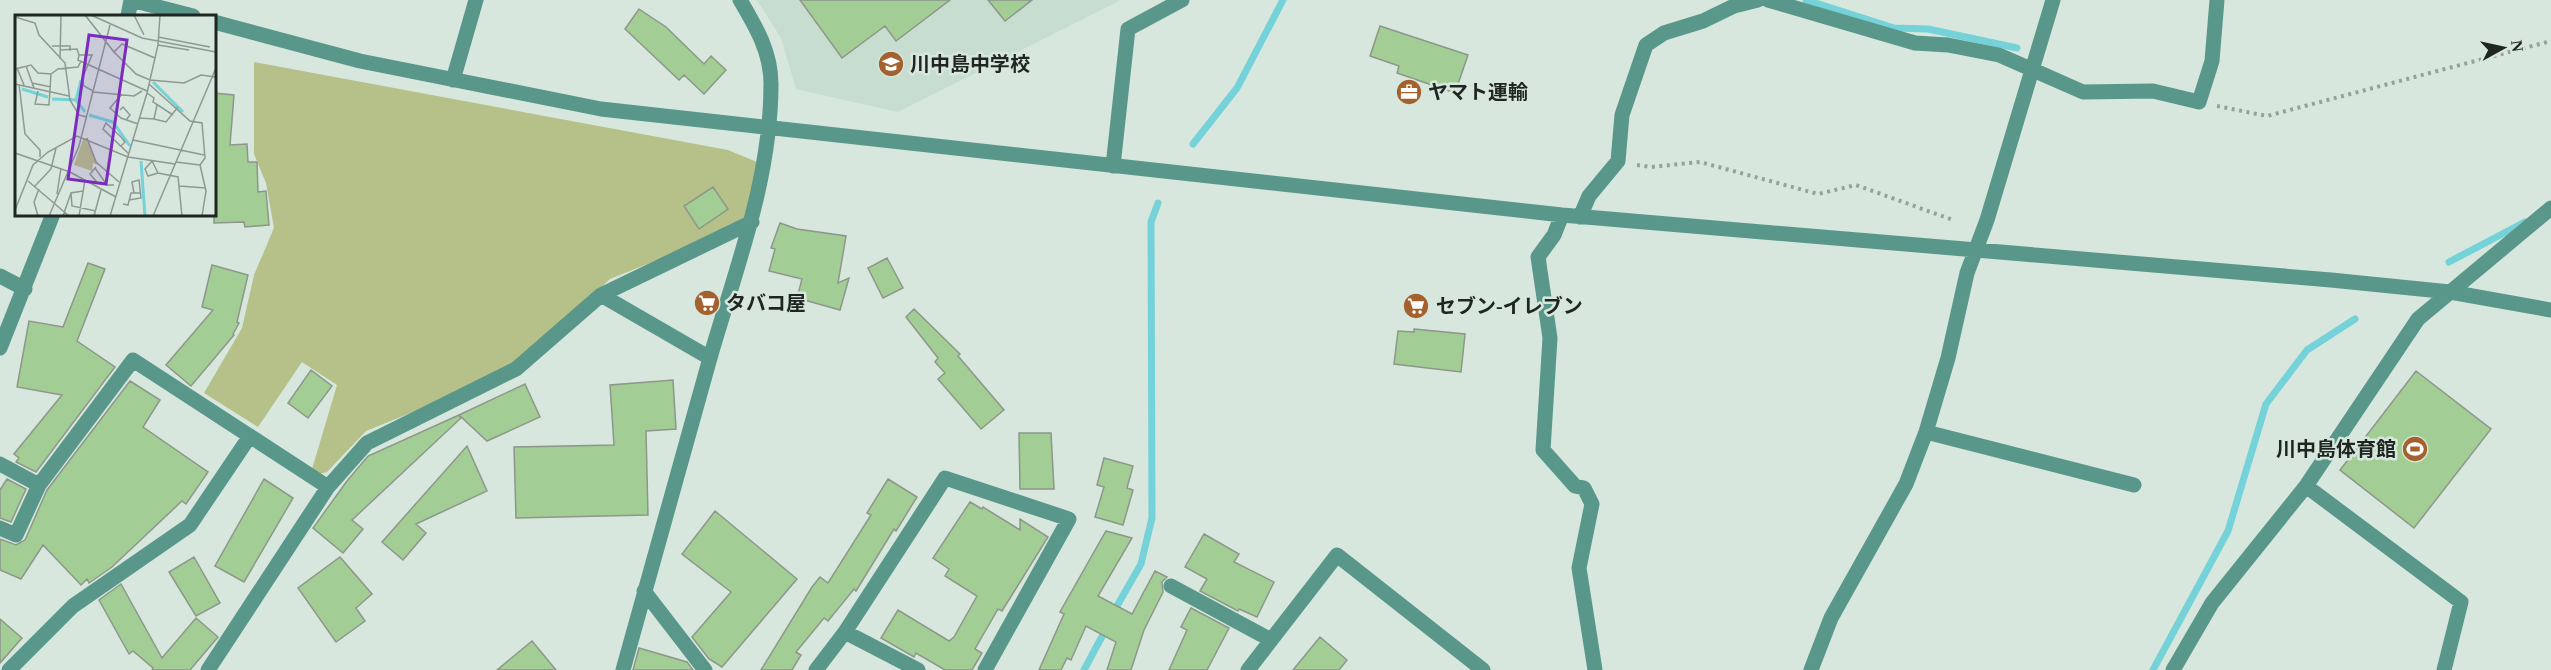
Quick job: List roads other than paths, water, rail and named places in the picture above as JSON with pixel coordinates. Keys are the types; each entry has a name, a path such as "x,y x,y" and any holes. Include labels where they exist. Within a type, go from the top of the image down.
{"street":[{"path":"128,15 131,0 189,15"},
{"path":"453,80 476,0"},
{"path":"623,670 710,358 752,222 766,156 771,82 764,42 740,0"},
{"path":"1113,166 1128,28 1182,0"},
{"path":"1580,217 1589,195 1618,161 1622,115 1646,45 1664,33 1702,21 1734,6 1758,0"},
{"path":"1768,0 1915,43 1948,45 1999,55 2084,92 2152,91 2199,102 2212,61 2217,0"},
{"path":"1811,670 1831,618 1906,484 1926,432 1948,358 1974,252 1987,220 2030,68 2053,0"},
{"path":"216,23 360,61 601,109 1580,217 2450,292 2551,310"},
{"path":"2173,670 2212,603 2306,486 2418,319 2551,208"},
{"path":"1562,215 1554,235 1538,257 1550,338 1544,450 1575,486 1584,488 1592,504 1579,568 1595,670"},
{"path":"0,348 52,216"},
{"path":"208,670 328,487 367,444 516,369 601,295 752,222"},
{"path":"0,276 25,289"},
{"path":"601,295 710,358"},
{"path":"0,528 16,535 39,485 133,360 328,487"},
{"path":"1926,432 2134,485"},
{"path":"9,670 73,606 190,525 250,436"},
{"path":"0,464 39,485"},
{"path":"816,670 845,632 945,478 1069,519 985,670"},
{"path":"2306,486 2461,602 2444,670"},
{"path":"1248,670 1337,555 1483,670"},
{"path":"1171,586 1271,640"},
{"path":"644,591 705,670"},
{"path":"845,632 918,670"}],"waterway":[{"path":"1193,144 1237,88 1283,0"},
{"path":"1806,0 1894,28 1928,29 2017,48"},
{"path":"1113,613 1141,564 1152,518 1151,222 1158,203"},
{"path":"2449,262 2525,222"},
{"path":"2153,670 2228,531 2266,404 2307,350 2355,319"},
{"path":"1084,670 1106,629"}],"place":[{"name":"川中島中学校","path":"891,64"},
{"name":"ヤマト運輸","path":"1409,92"},
{"name":"タバコ屋","path":"707,303"},
{"name":"セブン-イレブン","path":"1416,306"},
{"name":"川中島体育館","path":"2415,449"}]}
